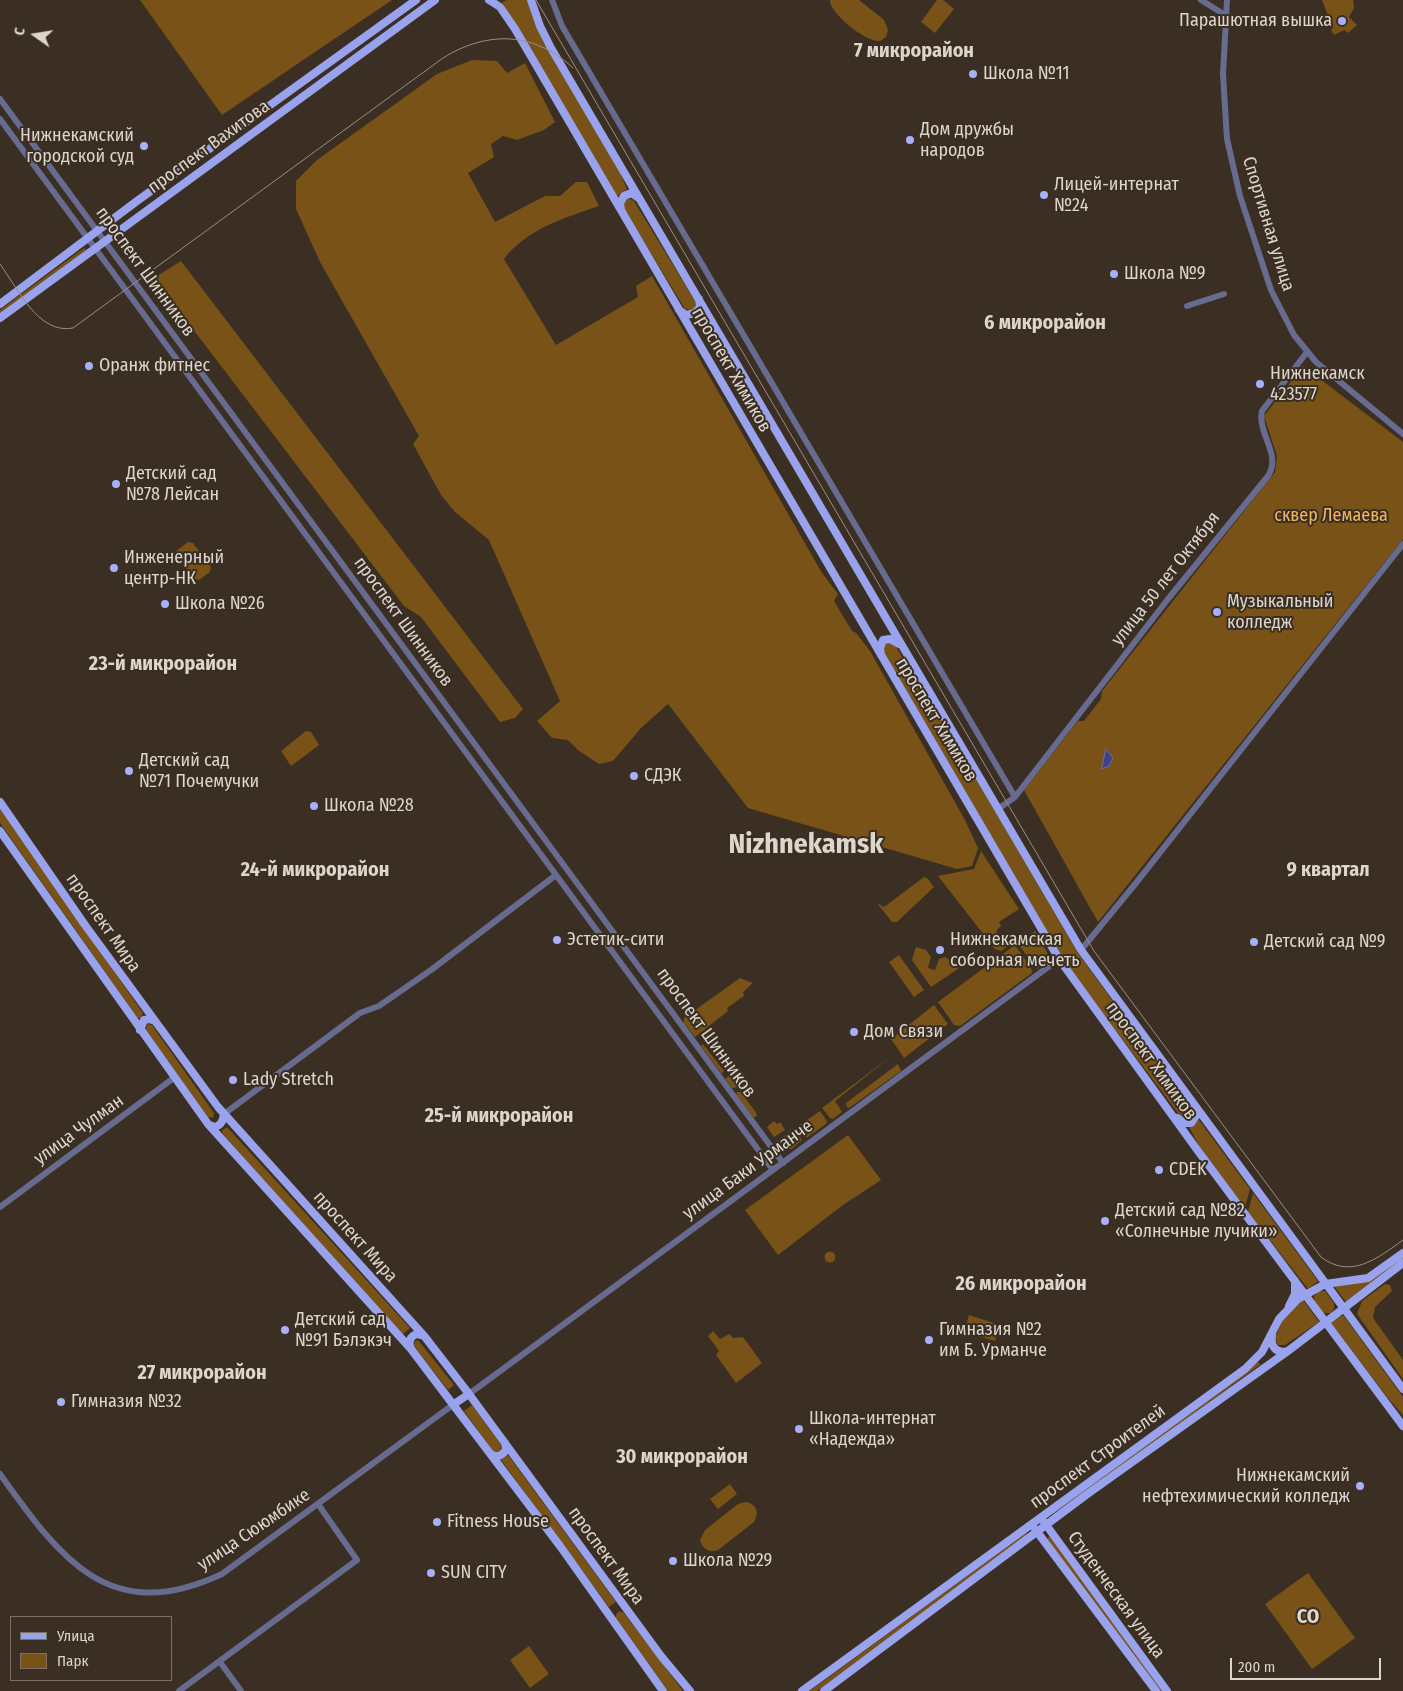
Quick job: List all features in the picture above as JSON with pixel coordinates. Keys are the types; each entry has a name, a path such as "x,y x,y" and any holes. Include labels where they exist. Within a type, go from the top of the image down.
{"main road":[{"name":"проспект Вахитова","path":"0,304 137,201 416,0"},
{"name":"проспект Вахитова","path":"0,318 435,0"},
{"name":"проспект Химиков","path":"489,0 500,8 515,30 1059,960 1294,1281 1403,1426"},
{"name":"проспект Химиков","path":"531,0 540,26 551,48 1081,950 1403,1389"},
{"path":"622,214 620,203 624,196 631,193 639,198"},
{"path":"678,308 684,314 693,314 699,309 699,299"},
{"path":"882,657 881,643 886,639 894,640 902,647"},
{"name":"проспект Мира","path":"0,802 155,1021 224,1114 425,1337 628,1611 690,1691"},
{"name":"проспект Мира","path":"0,831 208,1124 411,1349 454,1404 615,1622 663,1691"},
{"path":"140,1030 141,1024 145,1019 155,1021"},
{"path":"1174,1116 1185,1123 1191,1123 1196,1116 1194,1104"},
{"path":"208,1124 214,1127 219,1126 223,1121 224,1114"},
{"name":"проспект Строителей","path":"802,1691 1256,1359 1288,1307 1325,1284 1368,1278 1403,1253"},
{"name":"проспект Строителей","path":"824,1691 1046,1525 1288,1351 1403,1263"},
{"path":"1288,1307 1296,1290 1294,1281"},
{"path":"1273,1331 1273,1347 1280,1352 1288,1351"},
{"path":"411,1349 409,1342 413,1336 419,1334 425,1337"},
{"path":"1256,1359 1262,1359 1264,1368"},
{"name":"улица Баки Урманче","path":"454,1404 469,1394"},
{"path":"490,1453 496,1456 502,1455 506,1449 504,1442"},
{"name":"Студенческая улица","path":"1040,1517 1167,1691"},
{"name":"Студенческая улица","path":"1031,1523 1156,1691"},
{"path":"615,1622 612,1614 616,1609 622,1608 628,1611"}],"street":[{"path":"552,0 557,16 567,34 1015,797"},
{"path":"1201,0 1226,15"},
{"name":"Спортивная улица","path":"1227,0 1223,74 1224,115 1240,196 1271,290 1294,335 1307,352 1334,378 1403,434"},
{"name":"проспект Шинников","path":"0,99 783,1163"},
{"name":"проспект Шинников","path":"0,119 773,1170"},
{"path":"26,153 35,146"},
{"path":"1187,306 1224,294"},
{"path":"164,341 173,334"},
{"name":"улица 50 лет Октября","path":"998,809 1015,797 1168,599 1270,472 1273,459 1263,425 1262,412 1307,352"},
{"path":"1081,950 1403,544"},
{"path":"224,1114 360,1013 379,1006 431,970 556,875"},
{"name":"улица Баки Урманче","path":"469,1394 1059,960"},
{"name":"улица Чулман","path":"0,1207 175,1077"},
{"name":"улица Сююмбике","path":"0,1474 51,1542 78,1567 104,1582 142,1592 166,1593 187,1589 222,1574 454,1404"},
{"path":"179,1691 236,1651 357,1560 318,1504"},
{"path":"220,1662 241,1691"}],"green space":[{"path":"140,0 392,0 222,115"},
{"path":"507,0 527,0 543,41 618,169 627,189 616,197 502,2"},
{"path":"830,0 859,0 884,20 888,30 886,37 880,41 874,40 858,32 842,19 831,6"},
{"path":"937,0 943,0 954,9 935,33 921,22"},
{"name":"Парашютная вышка","path":"1322,0 1353,0 1354,8 1349,17 1357,25 1348,33 1344,30 1334,35"},
{"path":"472,60 497,61 507,73 525,63 555,122 544,130 517,140 503,136 491,144 494,157 468,173 495,222 545,196 560,196 576,182 587,182 599,206 560,220 535,232 513,249 504,259 556,345 638,297 636,286 652,276 822,573 838,594 834,601 852,631 856,633 870,651 965,820 978,848 972,866 957,869 748,808 668,704 641,728 613,761 599,764 578,750 568,740 552,738 537,721 560,701 489,540 455,512 441,495 413,444 419,436 320,262 296,209 296,181 317,160 437,74"},
{"path":"628,198 634,201 695,301 696,306 693,310 685,309 623,207 622,203"},
{"path":"84,248 86,250 0,314 0,310"},
{"path":"181,261 523,709 515,718 500,722 421,617 404,606 154,278"},
{"name":"сквер Лемаева","path":"1303,366 1403,442 1403,539 1098,922 1024,790 1078,721 1084,721 1101,699 1102,691 1275,472 1277,456 1264,416"},
{"path":"188,542 193,543 211,567 210,572 199,580 194,579 175,552"},
{"path":"887,642 894,643 921,690 936,710 1077,952 1193,1111 1193,1117 1187,1121 1181,1117 1068,967 883,651 883,645"},
{"path":"306,731 311,732 319,745 291,766 281,751"},
{"path":"0,809 143,1013 141,1019 137,1017 0,823"},
{"path":"981,851 1019,909 999,922 1001,926 996,931 1008,946 1001,951 995,949 938,876 974,869"},
{"path":"924,877 934,887 897,922 892,922 877,903 884,907"},
{"path":"1035,931 1049,956 1037,969 1018,944"},
{"path":"1015,945 1031,968 1032,973 960,1026 954,1025 938,1002"},
{"path":"916,947 926,950 931,957 928,968 935,970 939,959 945,957 955,963 958,969 931,987 912,960"},
{"path":"899,955 924,990 914,997 889,962"},
{"path":"740,978 753,983 743,992 744,996 727,1008 728,1011 695,1037 684,1023 684,1018"},
{"path":"934,1005 948,1024 904,1058 891,1039"},
{"path":"147,1024 152,1025 214,1113 213,1118 208,1117 146,1030"},
{"path":"703,1044 724,1071 722,1074 701,1046"},
{"path":"893,1055 835,1101 842,1112 833,1119 830,1118 822,1108"},
{"path":"898,1064 901,1071 849,1108 847,1107 846,1103"},
{"path":"739,1068 747,1078 738,1087 732,1088 725,1079"},
{"path":"741,1092 757,1114 756,1117 753,1117 736,1094"},
{"path":"820,1111 827,1121 826,1124 808,1137 804,1137 797,1127"},
{"path":"1199,1120 1250,1189 1245,1207 1201,1149 1189,1127"},
{"path":"774,1121 777,1124 780,1122 785,1130 774,1137 767,1127"},
{"path":"227,1127 410,1328 403,1334 342,1271 223,1134 222,1130"},
{"path":"794,1129 802,1140 792,1149 780,1149 773,1144"},
{"path":"848,1135 881,1180 843,1205 778,1255 745,1210"},
{"path":"1253,1193 1318,1281 1308,1289 1248,1212"},
{"path":"828,1252 832,1252 835,1257 834,1261 828,1262 825,1259 825,1255"},
{"path":"1403,1257 1403,1260 1346,1302 1334,1286 1370,1281"},
{"path":"1385,1284 1390,1285 1392,1291 1375,1307 1373,1318 1403,1360 1403,1379 1357,1314 1362,1301"},
{"path":"1319,1291 1325,1291 1334,1303 1334,1309 1331,1313 1322,1313 1315,1303 1314,1296"},
{"path":"1303,1300 1319,1322 1285,1345 1278,1345 1275,1338 1282,1321"},
{"path":"969,1315 1000,1325 995,1341 964,1332"},
{"path":"1343,1315 1403,1397 1403,1415 1387,1397 1331,1323"},
{"path":"713,1331 720,1339 729,1334 733,1338 743,1337 762,1363 736,1383 716,1355 719,1351 708,1336"},
{"path":"418,1340 454,1385 448,1390 414,1346 415,1341"},
{"path":"1257,1362 1261,1364 1054,1516 1053,1514"},
{"path":"472,1405 501,1445 500,1452 493,1451 464,1411"},
{"path":"508,1455 616,1602 609,1607 501,1460"},
{"path":"730,1484 737,1494 718,1509 710,1499"},
{"path":"745,1502 752,1504 756,1509 757,1515 754,1522 718,1550 709,1551 704,1548 700,1540 705,1530 738,1504"},
{"path":"1026,1533 1028,1536 817,1691 810,1691"},
{"path":"1048,1537 1051,1537 1163,1691 1158,1691 1047,1540"},
{"path":"1308,1573 1355,1638 1312,1669 1265,1604"},
{"path":"620,1611 624,1613 683,1691 668,1691 616,1618 616,1614"},
{"path":"529,1646 549,1674 530,1688 510,1660"}],"shaded area":[{"path":"1106,749 1113,758 1109,766 1102,769"}],"tram line":[{"path":"536,0 1094,951 1321,1257 1332,1264 1343,1267 1364,1264 1403,1240"},
{"path":"0,264 21,296 39,317 49,324 61,328 73,328 443,58 460,49 494,39 511,39 543,47 573,68"}],"place":[{"name":"Парашютная вышка","path":"1342,21"},
{"name":"Школа №11","path":"973,74"},
{"name":"Дом дружбы народов","path":"910,140"},
{"name":"Нижнекамский городской суд","path":"144,146"},
{"name":"Лицей-интернат №24","path":"1044,195"},
{"name":"Школа №9","path":"1114,274"},
{"name":"Оранж фитнес","path":"89,366"},
{"name":"Нижнекамск 423577","path":"1260,384"},
{"name":"Детский сад №78 Лейсан","path":"116,484"},
{"name":"Инженерный центр-НК","path":"114,568"},
{"name":"Школа №26","path":"165,604"},
{"name":"Музыкальный колледж","path":"1217,612"},
{"name":"Детский сад №71 Почемучки","path":"129,771"},
{"name":"СДЭК","path":"634,776"},
{"name":"Школа №28","path":"314,806"},
{"name":"Эстетик-сити","path":"557,940"},
{"name":"Детский сад №9","path":"1254,942"},
{"name":"Нижнекамская соборная мечеть","path":"940,950"},
{"name":"Дом Связи","path":"854,1032"},
{"name":"Lady Stretch","path":"233,1080"},
{"name":"CDEK","path":"1159,1170"},
{"name":"Детский сад №82 «Солнечные лучики»","path":"1105,1221"},
{"name":"Детский сад №91 Бэлэкэч","path":"285,1330"},
{"name":"Гимназия №2 им Б. Урманче","path":"929,1340"},
{"name":"Гимназия №32","path":"61,1402"},
{"name":"Школа-интернат «Надежда»","path":"799,1429"},
{"name":"Нижнекамский нефтехимический колледж","path":"1360,1486"},
{"name":"Fitness House","path":"437,1522"},
{"name":"Школа №29","path":"673,1561"},
{"name":"SUN CITY","path":"431,1573"}],"district":[{"name":"7 микрорайон","path":"914,51"},
{"name":"6 микрорайон","path":"1045,323"},
{"name":"23-й микрорайон","path":"163,664"},
{"name":"Nizhnekamsk","path":"806,845"},
{"name":"24-й микрорайон","path":"315,870"},
{"name":"9 квартал","path":"1328,870"},
{"name":"25-й микрорайон","path":"499,1116"},
{"name":"26 микрорайон","path":"1021,1284"},
{"name":"27 микрорайон","path":"202,1373"},
{"name":"30 микрорайон","path":"682,1457"},
{"name":"СО","path":"1308,1617"}]}
